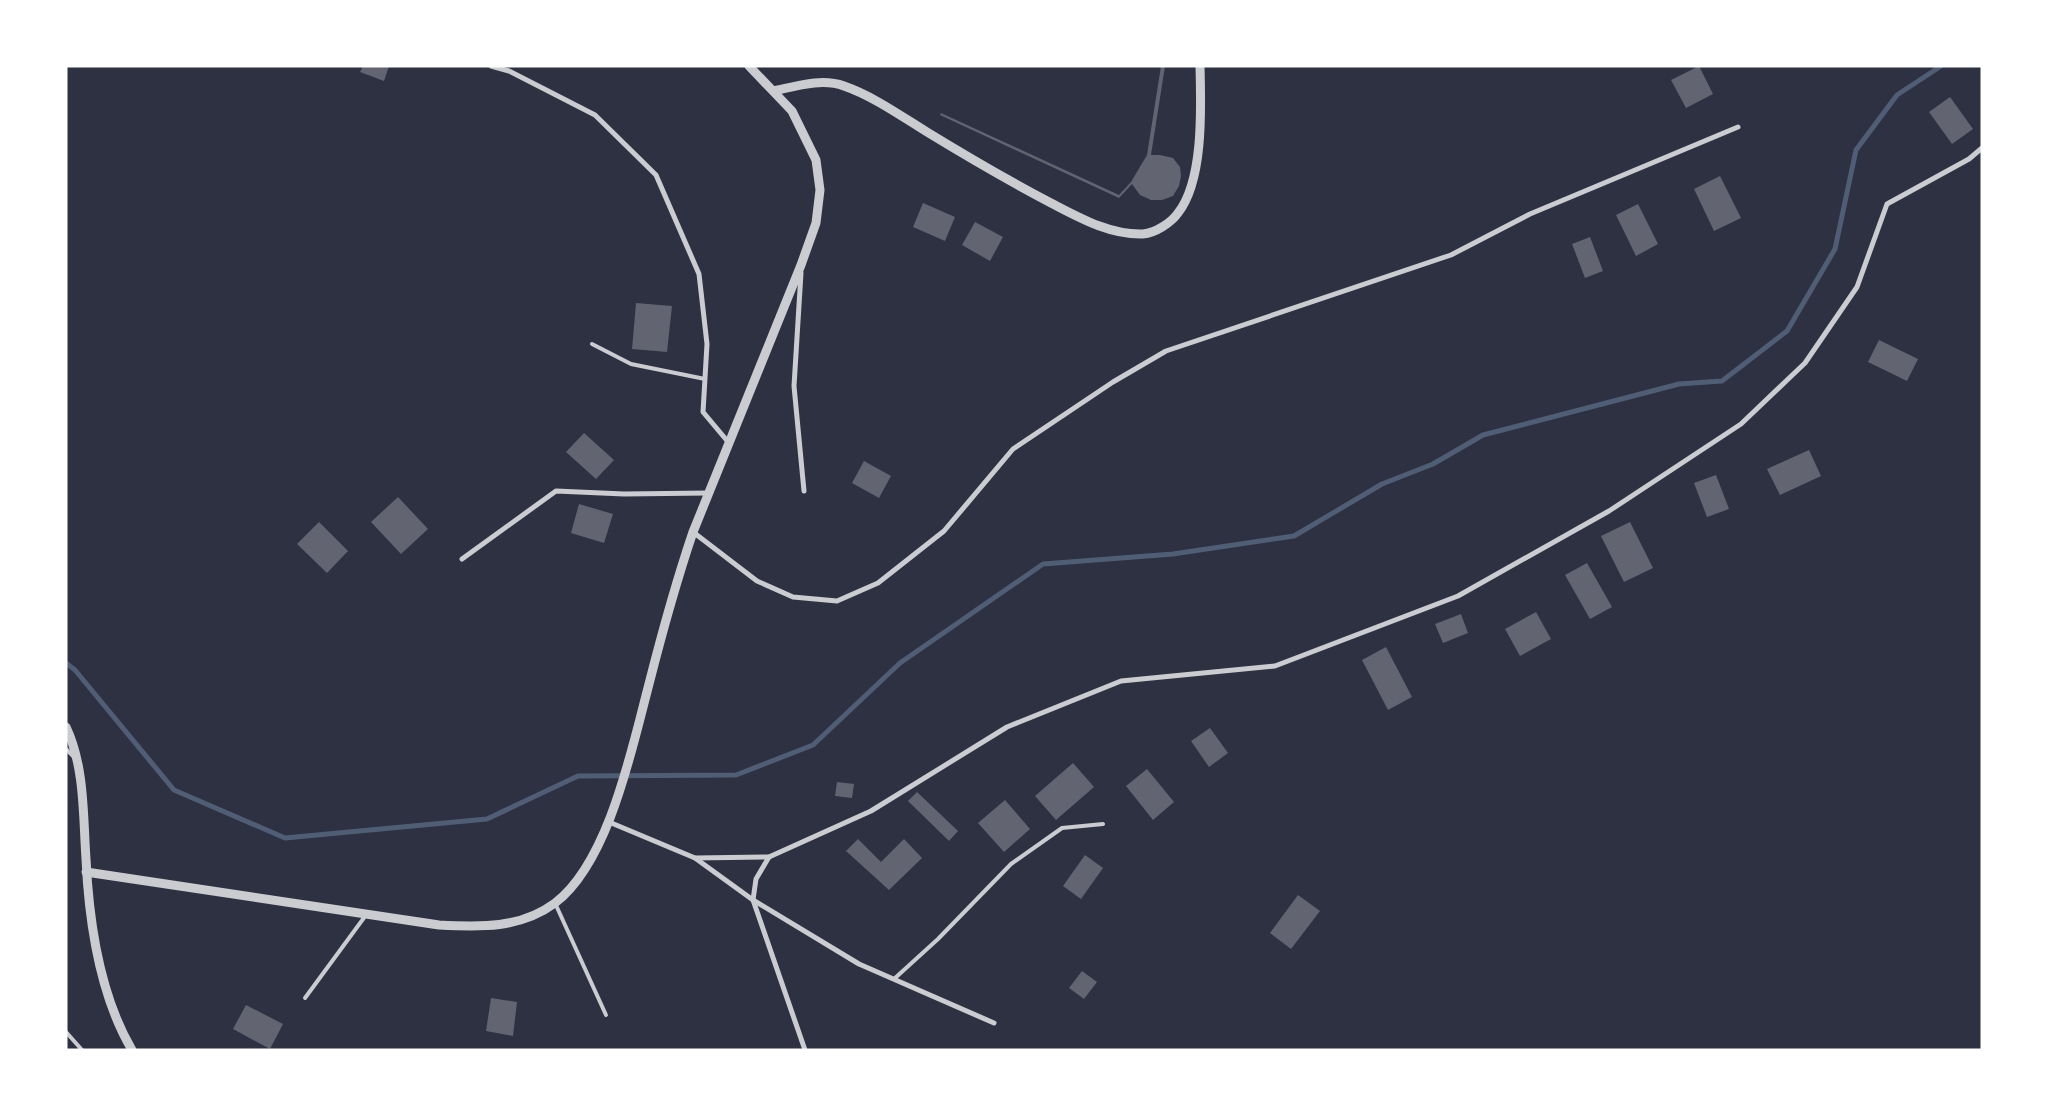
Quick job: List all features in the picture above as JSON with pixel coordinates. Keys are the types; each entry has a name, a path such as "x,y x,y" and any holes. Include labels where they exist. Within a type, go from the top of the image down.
{"street":[{"path":"491,66 509,71 594,115 656,174 699,274 707,344 703,412 728,443"},
{"path":"86,872 439,925 486,927 520,921 555,903 577,881 608,822 620,792 692,532 816,224 820,190 816,160 792,110 749,66"},
{"path":"774,91 817,82 844,85 883,105 997,174 1088,222 1118,232 1145,234 1163,227 1178,214 1189,195 1202,118 1200,66"},
{"path":"692,532 757,581 793,596 836,601 878,583 944,531 1013,450 1113,382 1166,352 1451,256 1530,214 1738,127"},
{"path":"695,858 769,857 871,811 1007,727 1121,681 1275,666 1458,596 1609,510 1741,424 1805,364 1857,287 1887,204 1969,159 1982,148"},
{"path":"801,265 794,386 804,491"},
{"path":"462,559 556,491 624,494 708,493"},
{"path":"66,727 77,759 89,908 97,949 120,1030 132,1050"},
{"path":"608,822 695,858 753,900 859,964 994,1023"},
{"path":"769,857 756,879 753,900 805,1050"}],"lane":[{"path":"592,344 631,364 705,379"},
{"path":"66,749 77,759"},
{"path":"894,979 1012,864 1062,828 1103,824"},
{"path":"555,903 606,1015"},
{"path":"305,998 367,913"},
{"path":"66,1032 82,1050"}],"building":[{"path":"363,66 389,66 384,81 360,72"},
{"path":"1161,66 1165,66 1151,155 1173,158 1180,167 1181,176 1179,186 1173,196 1162,200 1151,200 1140,195 1132,184 1119,198 940,115 941,113 1119,195 1131,182 1147,155"},
{"path":"1699,66 1713,94 1686,108 1671,80"},
{"path":"1950,97 1973,129 1952,144 1929,112"},
{"path":"1720,176 1741,218 1714,231 1694,189"},
{"path":"923,203 955,217 945,241 913,227"},
{"path":"1638,204 1658,244 1636,256 1616,215"},
{"path":"975,222 1003,237 990,261 962,245"},
{"path":"1590,237 1603,271 1585,278 1572,244"},
{"path":"636,303 672,306 667,352 632,349"},
{"path":"1879,340 1918,359 1907,381 1868,362"},
{"path":"584,433 614,460 596,479 566,452"},
{"path":"1809,450 1821,476 1780,495 1767,469"},
{"path":"864,461 891,476 879,498 852,483"},
{"path":"1716,475 1729,509 1707,517 1694,483"},
{"path":"398,497 428,529 401,554 371,522"},
{"path":"579,504 613,514 604,543 571,533"},
{"path":"319,522 348,551 327,573 297,544"},
{"path":"1630,522 1653,568 1624,582 1601,536"},
{"path":"1587,563 1612,607 1590,619 1565,575"},
{"path":"1536,612 1551,639 1520,656 1505,629"},
{"path":"1461,614 1468,633 1443,643 1435,624"},
{"path":"1386,647 1412,697 1388,710 1362,660"},
{"path":"1210,728 1228,753 1209,767 1191,741"},
{"path":"1073,763 1094,787 1056,820 1035,796"},
{"path":"1147,769 1174,802 1153,820 1126,786"},
{"path":"837,782 854,784 852,798 835,796"},
{"path":"917,792 958,831 949,841 908,801"},
{"path":"1005,800 1030,829 1004,852 978,823"},
{"path":"858,839 881,862 904,839 922,858 889,890 846,851"},
{"path":"1085,855 1103,868 1081,899 1063,886"},
{"path":"1298,895 1320,911 1291,949 1270,933"},
{"path":"1082,971 1097,982 1084,999 1069,988"},
{"path":"491,998 517,1002 513,1036 486,1031"},
{"path":"246,1005 283,1024 270,1049 233,1029"}],"waterway":[{"path":"66,663 75,670 174,790 285,838 487,819 578,776 736,775 813,745 900,663 1043,564 1173,554 1294,536 1382,484 1433,464 1483,435 1679,384 1722,381 1787,331 1835,249 1856,150 1897,95 1941,66"}]}
